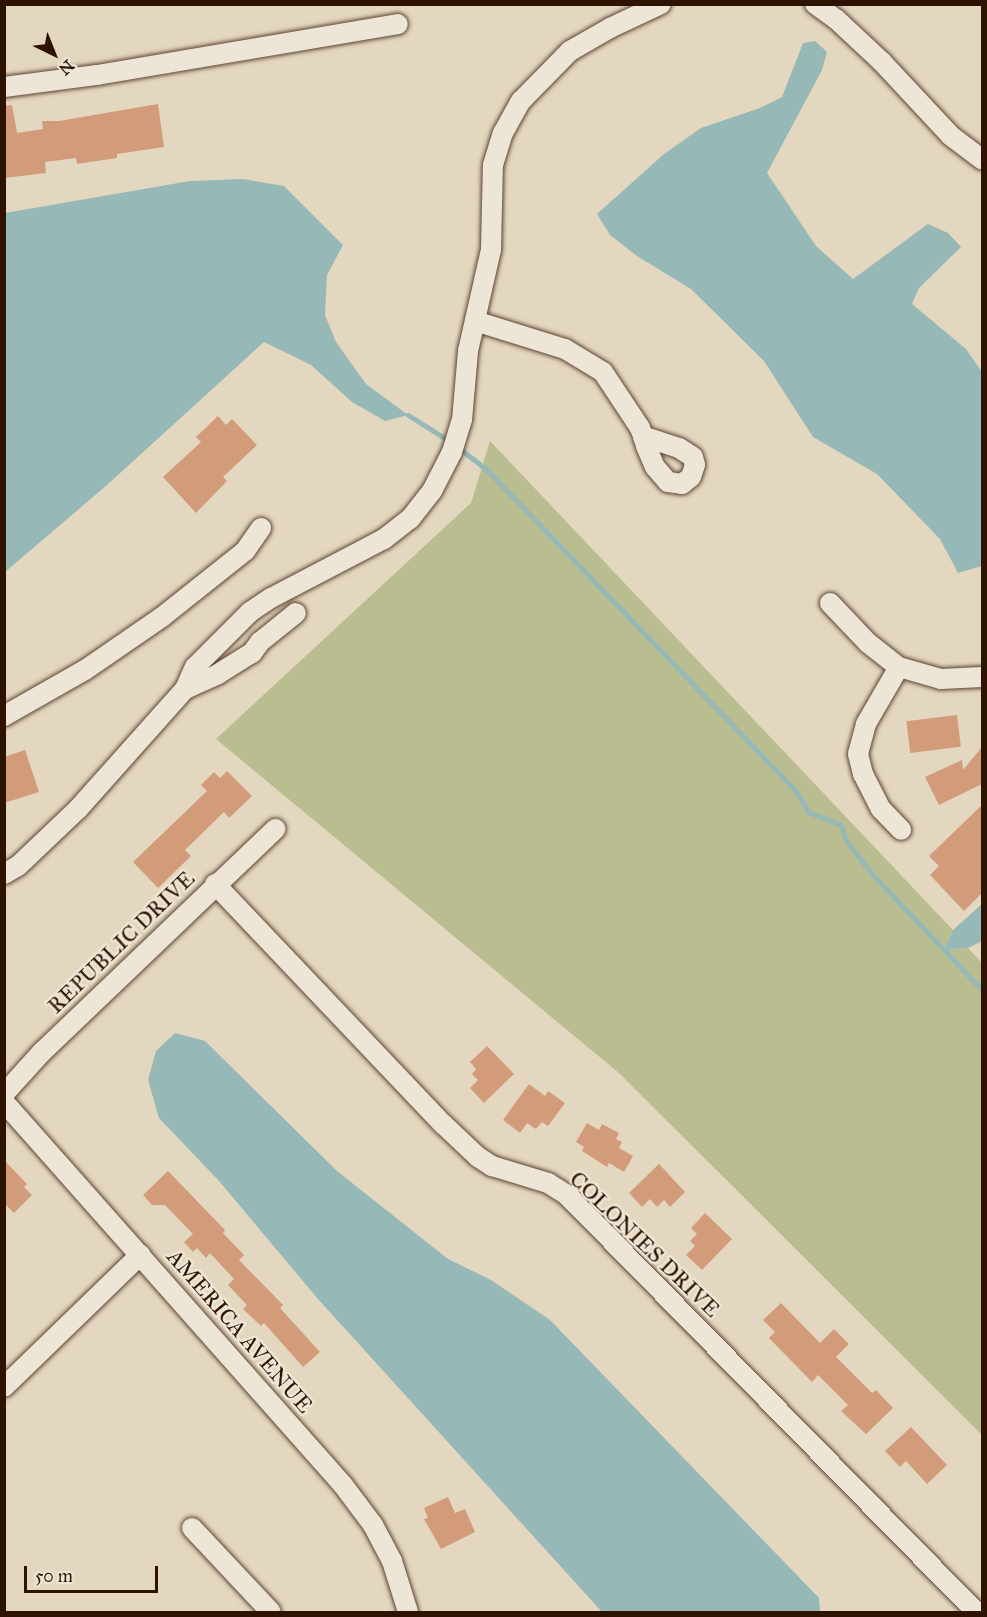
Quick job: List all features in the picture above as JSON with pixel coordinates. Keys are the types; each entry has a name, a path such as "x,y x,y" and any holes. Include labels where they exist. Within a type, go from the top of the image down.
{"street":[{"path":"4,874 18,866 78,809 185,689 195,667 250,612 271,598 384,538 410,519 432,490 452,452 462,420 468,351 491,250 493,165 503,133 521,101 570,51 610,28 661,4"},
{"path":"815,4 839,12 951,136 982,159"},
{"path":"4,87 97,75 398,24"},
{"path":"475,321 565,349 603,372 643,436"},
{"path":"4,716 85,670 162,617 245,551 261,528"},
{"path":"185,689 218,674 251,654 260,642 296,613 310,579"},
{"path":"830,603 868,643 899,667 941,679 982,677"},
{"path":"899,667 866,724 858,754 863,774 881,809 901,830"},
{"name":"REPUBLIC DRIVE","path":"4,1094 42,1052 274,829"},
{"name":"COLONIES DRIVE","path":"215,884 443,1124 478,1157 492,1166 548,1183 567,1195 976,1612"},
{"name":"AMERICA AVENUE","path":"4,1102 343,1485 373,1524 392,1562 408,1612"},
{"path":"4,1387 140,1254"},
{"path":"192,1528 271,1612"}],"green space":[{"path":"490,441 953,930 944,950 968,948 982,963 982,1435 619,1073 216,739 471,503"}],"water":[{"path":"815,41 827,52 822,70 767,173 816,246 853,279 928,224 948,233 961,247 919,288 912,304 966,349 982,372 982,566 958,573 940,539 877,474 813,437 764,361 691,289 637,256 610,235 597,214 664,154 701,128 760,108 782,97 803,43"},
{"path":"243,179 284,186 343,245 327,275 325,315 336,342 366,384 408,415 385,421 352,402 311,365 264,342 107,485 5,572 5,213 190,181"},
{"path":"982,904 982,941 968,948 944,950 953,930"},
{"path":"175,1033 205,1041 337,1171 448,1259 491,1280 550,1320 819,1598 820,1612 602,1612 318,1299 219,1181 159,1118 148,1080 156,1051"}],"building":[{"path":"158,104 164,147 117,154 117,158 77,164 76,158 45,162 46,173 4,178 4,106 12,105 17,133 43,129 42,121 59,121"},
{"path":"218,416 226,425 232,419 257,445 223,477 227,481 196,513 163,477 201,442 196,437"},
{"path":"957,715 961,747 910,753 906,721"},
{"path":"982,747 982,784 939,805 925,777 962,760 963,770"},
{"path":"25,750 39,792 4,803 4,757"},
{"path":"227,771 252,796 229,818 224,812 185,850 191,856 158,888 133,862 207,791 201,785 214,772 220,778"},
{"path":"982,805 982,893 964,911 930,875 939,866 929,856"},
{"path":"487,1046 514,1074 484,1103 470,1088 478,1080 472,1074 476,1069 470,1062"},
{"path":"529,1084 545,1096 548,1091 565,1103 548,1126 542,1122 536,1129 527,1123 520,1133 503,1120"},
{"path":"587,1123 599,1130 602,1124 619,1133 616,1139 622,1142 619,1148 633,1156 624,1172 609,1163 607,1167 582,1151 584,1147 576,1142"},
{"path":"4,1160 27,1184 24,1187 32,1195 14,1213 4,1203"},
{"path":"659,1164 685,1192 670,1207 664,1200 657,1207 650,1199 642,1207 629,1193"},
{"path":"168,1171 225,1230 223,1233 244,1255 239,1260 283,1305 280,1308 320,1352 303,1367 264,1323 261,1326 243,1309 247,1305 228,1285 234,1279 210,1253 206,1258 197,1248 193,1252 184,1242 193,1234 165,1205 152,1205 143,1195"},
{"path":"705,1213 732,1239 702,1270 686,1255 695,1246 690,1241 697,1234 691,1228"},
{"path":"781,1303 820,1343 834,1329 849,1344 836,1357 872,1393 876,1390 893,1408 866,1434 841,1411 848,1405 818,1375 812,1382 769,1338 775,1332 763,1320"},
{"path":"911,1427 947,1465 927,1484 906,1461 900,1467 885,1451"},
{"path":"448,1497 455,1513 465,1509 475,1532 441,1549 424,1519 428,1518 424,1508"}],"waterway":[{"path":"408,415 451,442"},
{"path":"459,448 486,469 795,790 808,812 840,824 847,842 872,874 982,990"}]}
